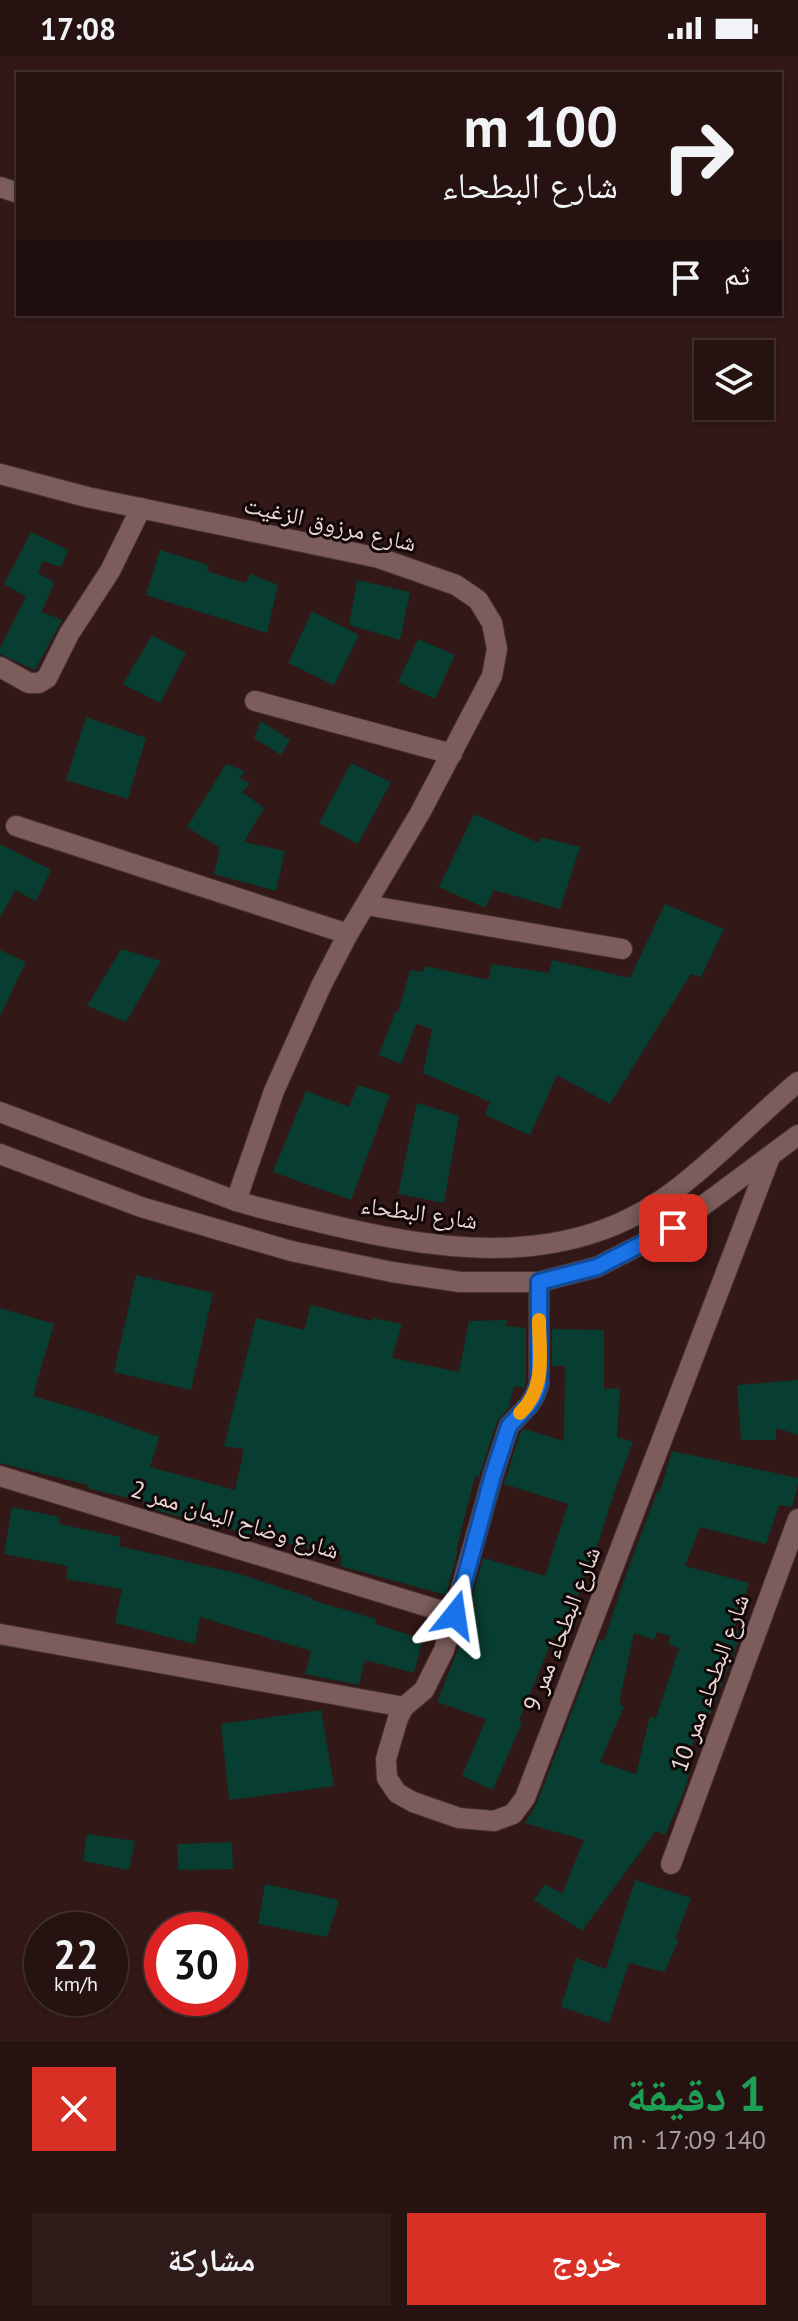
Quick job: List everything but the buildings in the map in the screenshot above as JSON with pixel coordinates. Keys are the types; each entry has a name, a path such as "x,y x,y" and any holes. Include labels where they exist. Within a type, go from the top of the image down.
{"street":[{"name":"شارع مرزوق الزغيت","path":"0,474 141,508 357,553 412,569 468,592 486,611 496,636 492,676 420,813 321,986 274,1091 236,1201"},
{"path":"0,667 29,683 39,683 47,678 69,634 127,540 141,508"},
{"path":"255,701 452,754"},
{"path":"16,826 348,934"},
{"path":"366,905 622,949"},
{"name":"شارع البطحاء","path":"0,1112 257,1207 365,1234 445,1247 486,1249 567,1241 605,1230 641,1213 674,1191 798,1082"},
{"path":"0,1154 141,1207 291,1251 460,1282 539,1282 597,1267 673,1228 798,1135"},
{"name":"شارع البطحاء ممر 9","path":"539,1282 539,1384 529,1405 509,1426 444,1650 432,1679 404,1707 386,1759 387,1778 397,1793 413,1802 473,1821 494,1821 513,1814 525,1798 770,1157"},
{"path":"248,1240 257,1207"},
{"name":"شارع وضاح اليمان ممر 2","path":"0,1476 455,1615"},
{"name":"شارع البطحاء ممر 10","path":"671,1864 798,1519"},
{"path":"0,1634 404,1707"}],"slow traffic":[{"path":"520,1413 529,1405 539,1384 539,1320"}],"route":[{"path":"455,1615 509,1426 529,1405 539,1384 539,1282 597,1267 673,1228"}]}
